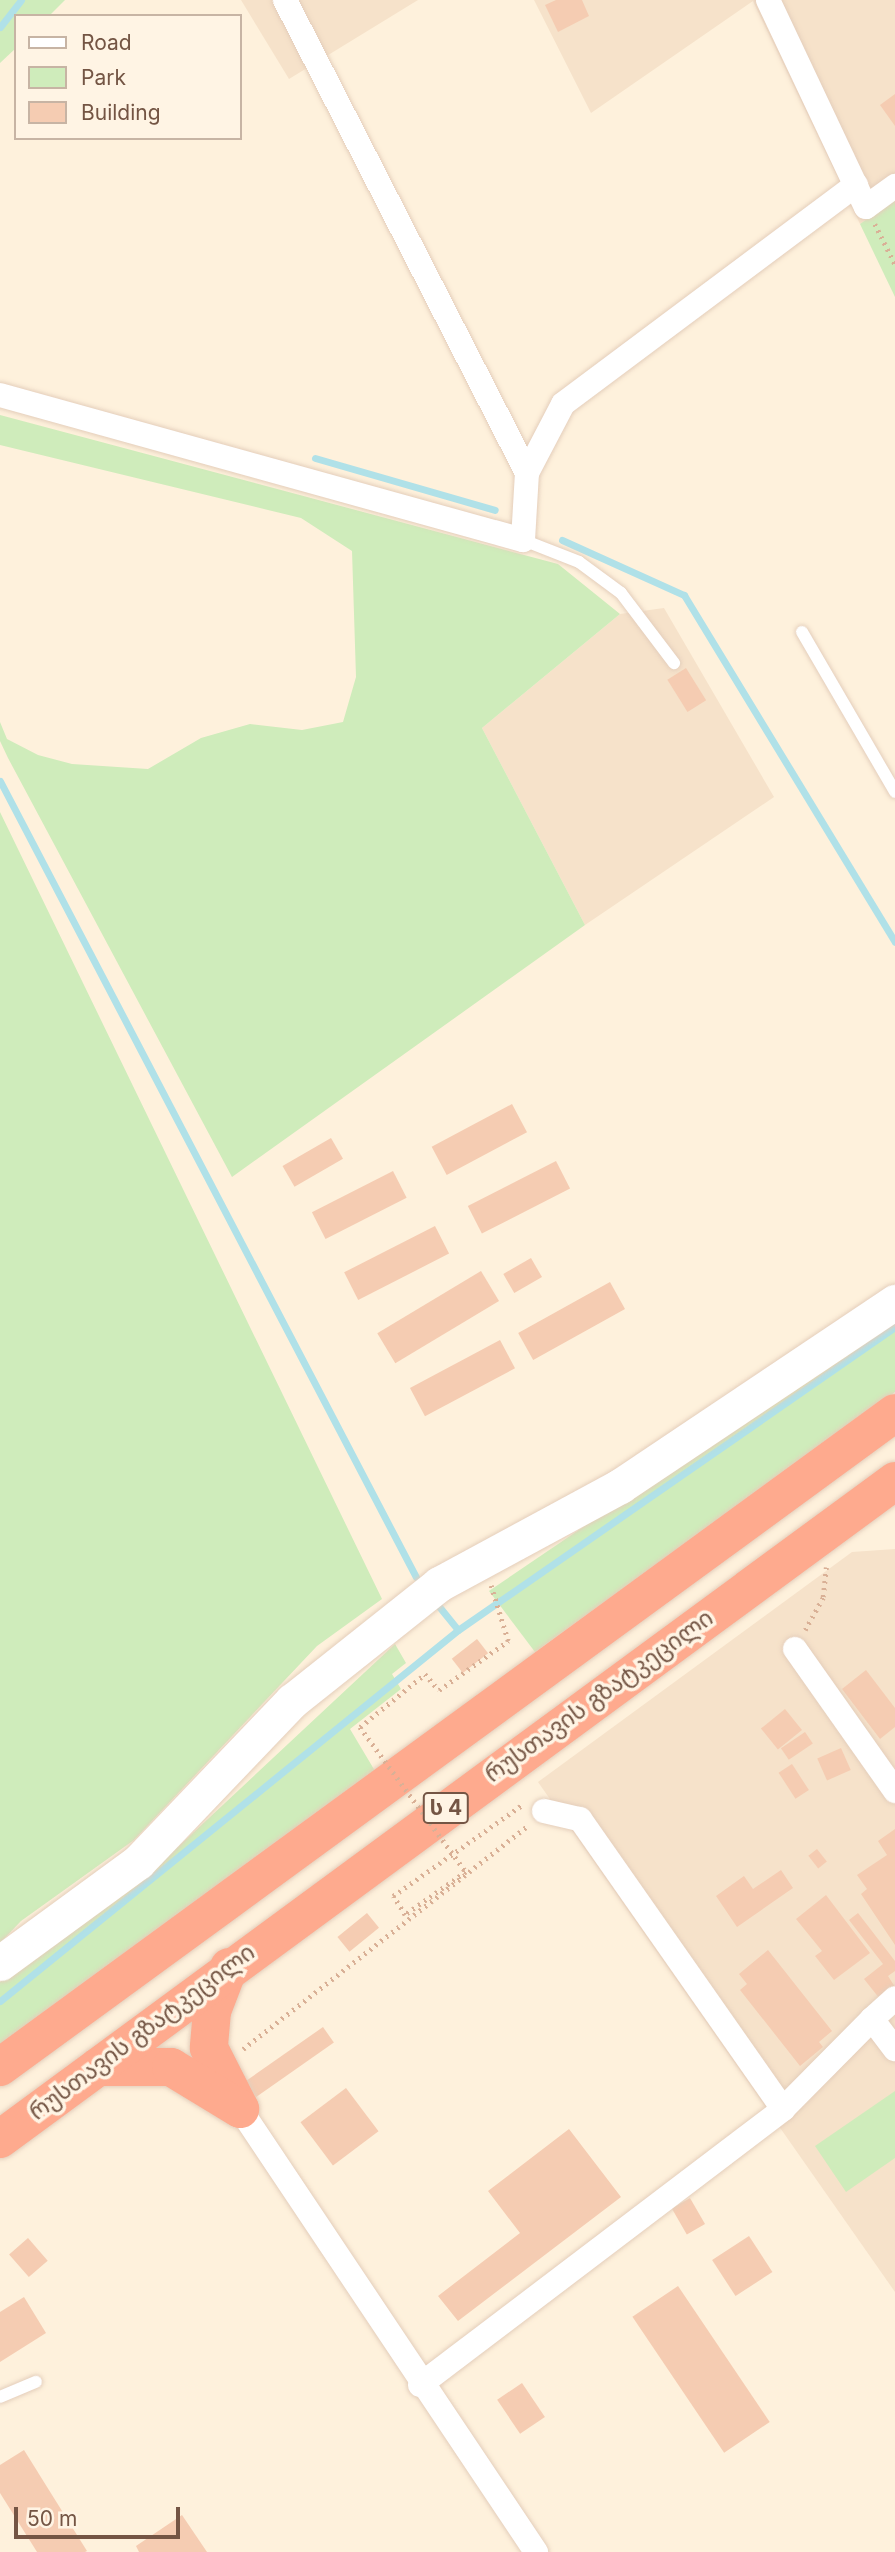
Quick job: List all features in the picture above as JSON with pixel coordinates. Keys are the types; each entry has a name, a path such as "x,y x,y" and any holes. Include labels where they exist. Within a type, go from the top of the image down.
{"highway":[{"name":"ს 4","path":"0,2067 895,1413"},
{"name":"რუსთავის გზატკეცილი","path":"0,2139 229,1967 895,1481"},
{"path":"229,1967 212,2011 209,2049 240,2109"},
{"path":"98,2067 172,2067 240,2109"}],"street":[{"path":"285,0 527,473"},
{"path":"768,0 861,196"},
{"path":"0,395 523,540 527,473 563,404 861,196 895,186"},
{"path":"0,1963 138,1862 292,1701 439,1584 620,1486 895,1302"},
{"path":"795,1649 895,1791"},
{"path":"544,1811 580,1819 783,2109"},
{"path":"420,2385 783,2109 895,1998"},
{"path":"872,2019 895,2049"},
{"path":"240,2109 420,2385 536,2552"}],"lane":[{"path":"523,540 579,562 621,593 674,663"},
{"path":"803,632 895,792"},
{"path":"0,2397 36,2382"}],"path":[{"path":"861,196 895,264"},
{"path":"795,1649 823,1597 830,1528"},
{"path":"219,2068 480,1866 544,1811 530,1799 393,1896 405,1915 466,1872 360,1727 425,1674 439,1690 508,1642 494,1595"}],"shaded area":[{"path":"241,0 418,0 289,79"},
{"path":"534,0 895,0 895,199 860,224 753,1 591,113"},
{"path":"664,608 774,797 585,925 482,728 620,614"},
{"path":"895,1549 895,2292 538,1782 852,1552"}],"green space":[{"path":"0,0 65,0 51,14 14,14 14,50 0,63"},
{"path":"895,199 895,297 860,224"},
{"path":"0,415 558,564 620,614 482,728 585,925 232,1177 8,758 0,741 0,722 7,739 38,755 72,764 148,769 201,738 250,724 302,730 343,722 356,677 352,551 301,518 0,445"},
{"path":"0,812 382,1599 317,1646 134,1840 21,1921 0,1943"},
{"path":"895,1315 895,1392 535,1652 489,1591"},
{"path":"395,1644 406,1663 392,1674 401,1689 350,1729 378,1776 0,2052 0,1982 179,1846"},
{"path":"895,2091 895,2158 846,2192 815,2146"}],"building":[{"path":"556,0 582,0 589,16 558,32 545,5"},
{"path":"895,94 895,126 880,105"},
{"path":"686,668 706,700 687,712 667,680"},
{"path":"512,1104 527,1132 447,1175 432,1147"},
{"path":"331,1138 343,1159 295,1187 283,1166"},
{"path":"556,1161 570,1189 482,1234 468,1206"},
{"path":"393,1171 407,1198 326,1239 312,1212"},
{"path":"435,1226 449,1254 358,1300 344,1272"},
{"path":"531,1258 542,1277 514,1293 503,1274"},
{"path":"481,1271 499,1301 395,1363 377,1333"},
{"path":"610,1282 625,1309 533,1360 518,1333"},
{"path":"500,1340 515,1368 425,1416 410,1388"},
{"path":"477,1639 488,1653 463,1673 452,1659"},
{"path":"866,1670 895,1708 895,1727 880,1739 842,1689"},
{"path":"785,1709 802,1730 778,1749 761,1729"},
{"path":"805,1732 813,1744 789,1760 781,1748"},
{"path":"841,1748 851,1770 827,1781 817,1759"},
{"path":"792,1764 809,1790 795,1799 779,1773"},
{"path":"895,1829 895,1945 861,1894 867,1889 857,1875 887,1855 878,1841"},
{"path":"817,1849 827,1862 818,1868 808,1856"},
{"path":"781,1870 793,1888 737,1927 716,1896 744,1876 753,1889"},
{"path":"826,1895 870,1953 834,1980 815,1956 822,1951 796,1919"},
{"path":"367,1913 379,1928 349,1952 337,1937"},
{"path":"858,1913 895,1961 895,1971 888,1976 895,1987 880,1999 864,1979 883,1964 849,1920"},
{"path":"768,1950 832,2031 819,2042 823,2047 800,2066 740,1990 747,1984 739,1974"},
{"path":"323,2027 334,2043 254,2099 243,2083"},
{"path":"346,2088 378,2131 333,2165 300,2122"},
{"path":"569,2129 621,2197 458,2321 438,2296 520,2233 488,2191"},
{"path":"690,2198 705,2224 687,2234 672,2208"},
{"path":"749,2236 772,2272 736,2296 712,2260"},
{"path":"28,2238 48,2261 29,2277 9,2254"},
{"path":"678,2286 770,2422 724,2453 632,2317"},
{"path":"24,2297 46,2333 0,2362 0,2312"},
{"path":"522,2383 545,2417 520,2434 497,2400"},
{"path":"24,2450 87,2551 37,2552 0,2493 0,2465"},
{"path":"182,2515 207,2552 139,2552 136,2546"}],"waterway":[{"path":"0,27 21,0"},
{"path":"315,458 495,510"},
{"path":"562,540 684,595 895,942"},
{"path":"0,781 416,1577"},
{"path":"0,2001 458,1630 895,1327"},
{"path":"437,1604 458,1630"}]}
